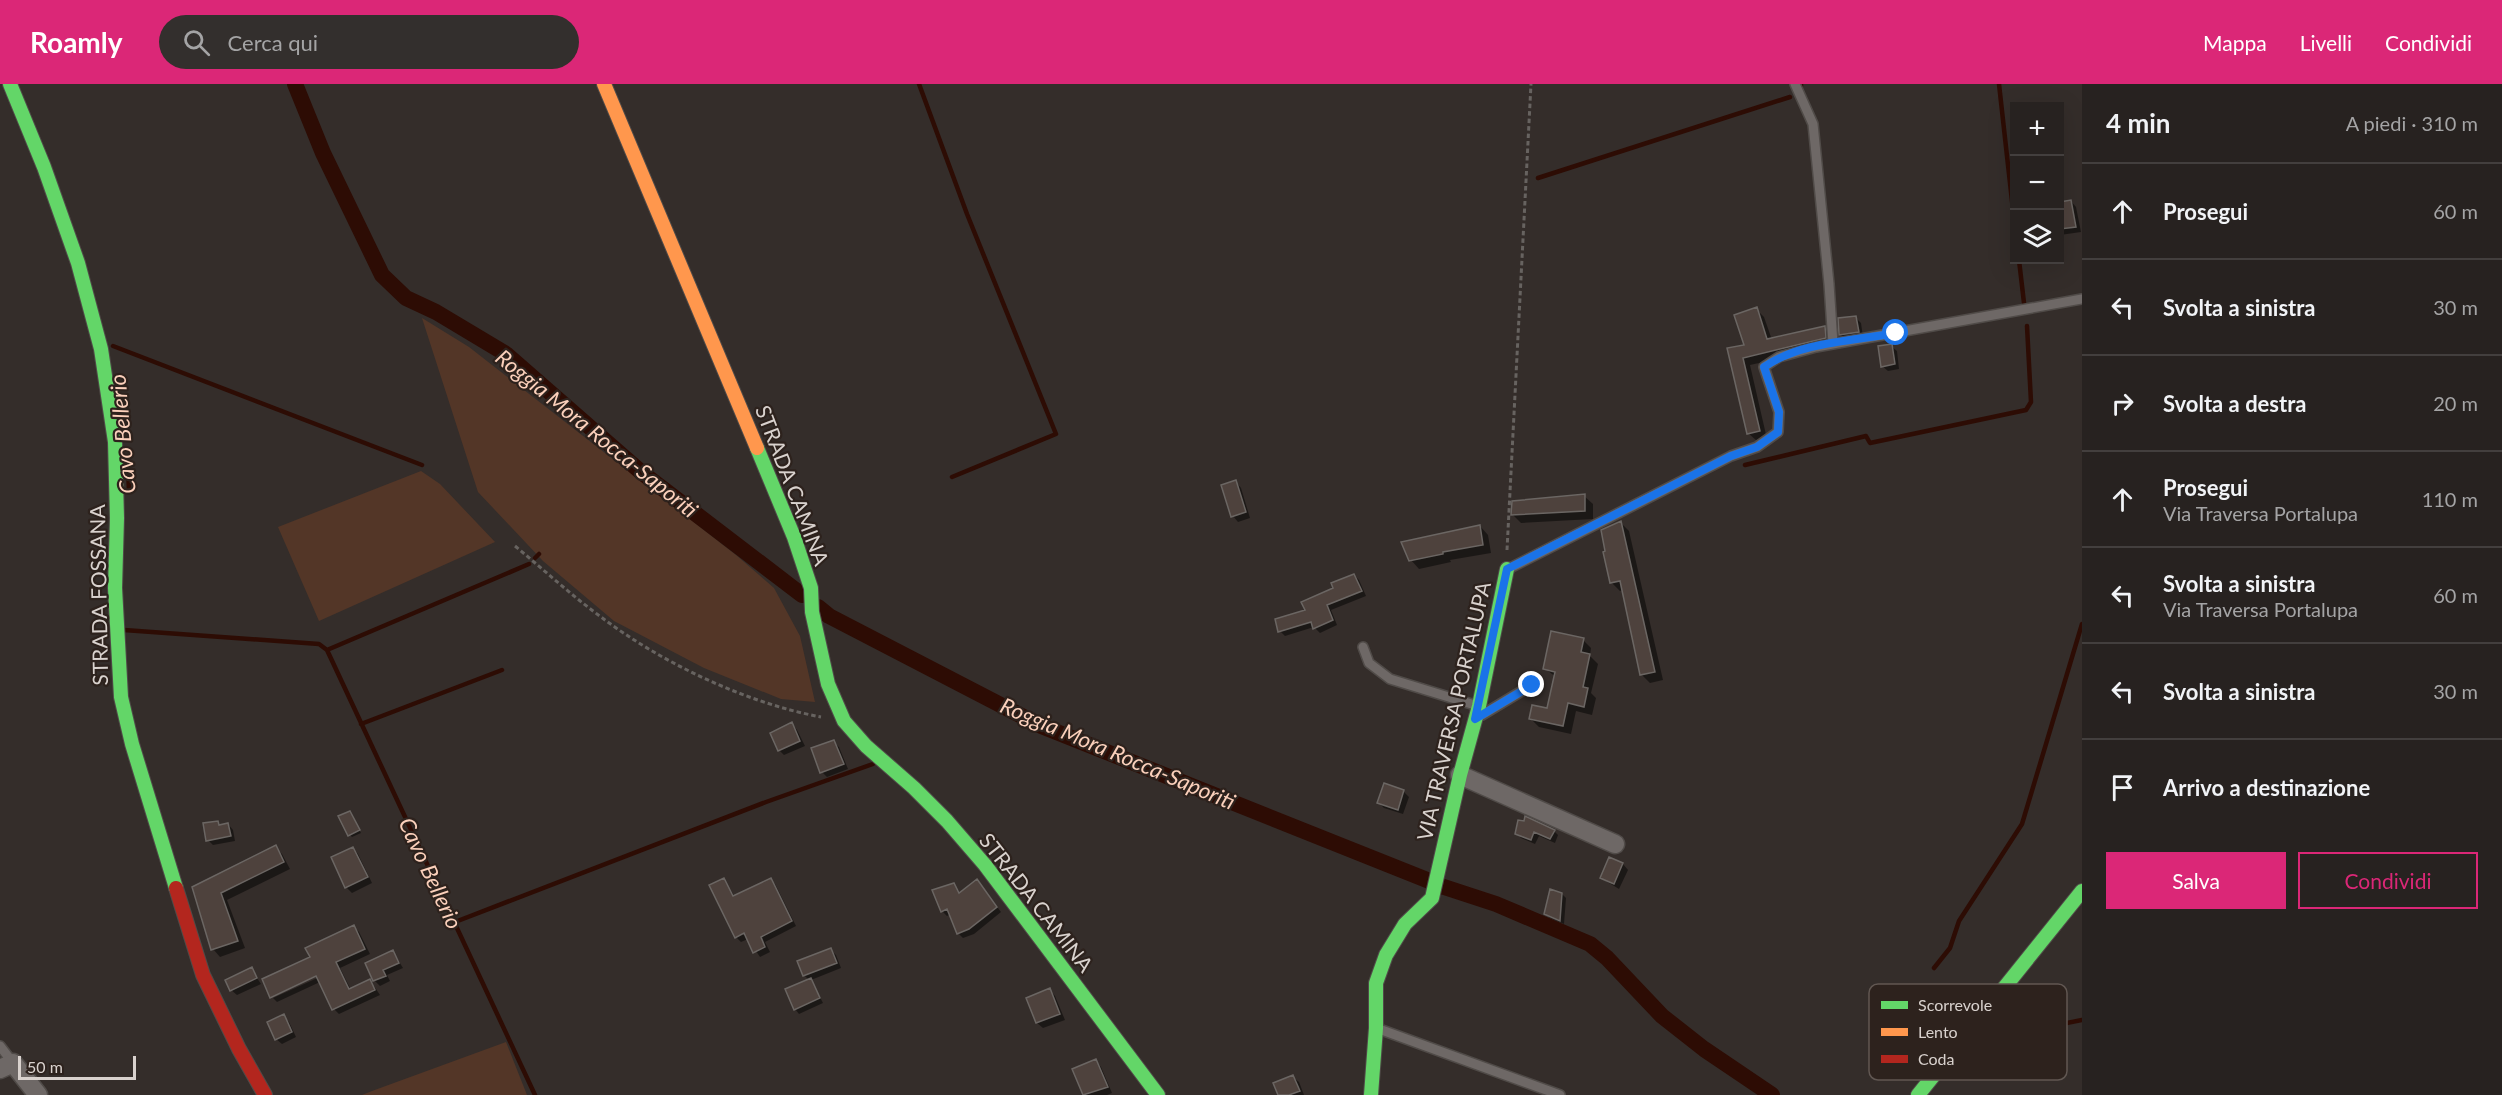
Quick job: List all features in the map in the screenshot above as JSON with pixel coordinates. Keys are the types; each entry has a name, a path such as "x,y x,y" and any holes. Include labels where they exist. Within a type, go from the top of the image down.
{"street":[{"name":"STRADA FOSSANA","path":"10,84 44,167 78,262 101,349 115,442 117,519 115,588 121,697 132,744 202,975 239,1050 265,1095"},
{"name":"STRADA CAMINA","path":"604,84 794,537 811,588 812,612 828,684 844,721 866,746 947,821 977,856 1158,1095"},
{"name":"VIA TRAVERSA PORTALUPA","path":"1371,1095 1376,1028 1376,983 1386,955 1405,924 1432,897 1477,713 1507,569"},
{"path":"1460,775 1615,844"},
{"path":"2007,984 2082,891"},
{"path":"6,1066 38,1095"},
{"path":"1918,1095 1930,1080"}],"lane":[{"path":"1795,84 1813,124 1833,344 2082,299"},
{"name":"VIA TRAVERSA PORTALUPA","path":"1507,569 1731,456 1757,447 1778,432 1779,412 1764,367 1779,357 1833,344"},
{"path":"1363,647 1369,663 1390,679 1477,713 1532,685"},
{"path":"1376,1028 1560,1095"},
{"path":"0,1046 6,1066"}],"path":[{"path":"1507,569 1508,502 1531,84"},
{"path":"515,546 601,618 655,653 738,694 793,712 844,721"}],"shaded area":[{"path":"422,318 469,347 736,555 774,588 800,636 815,702 781,699 704,668 614,621 543,561 478,492"},
{"path":"421,471 440,484 495,542 319,621 278,527"},
{"path":"506,1042 527,1095 362,1095 372,1091"}],"building":[{"path":"2071,200 2076,227 2064,228 2064,201"},
{"path":"1757,307 1767,339 1825,326 1826,338 1743,358 1760,431 1747,434 1727,348 1744,345 1734,315"},
{"path":"1856,316 1859,332 1839,335 1838,318"},
{"path":"1892,344 1895,364 1881,367 1878,346"},
{"path":"1236,480 1246,512 1231,517 1221,485"},
{"path":"1585,494 1585,511 1511,515 1512,501"},
{"path":"1621,521 1655,672 1640,675 1620,581 1610,583 1603,552 1605,551 1601,530"},
{"path":"1480,525 1483,545 1443,552 1443,554 1409,561 1401,542"},
{"path":"1354,574 1362,591 1327,605 1333,620 1313,629 1311,622 1278,632 1275,619 1305,610 1301,602 1333,588 1331,583"},
{"path":"1551,631 1584,638 1581,652 1590,654 1583,687 1588,688 1584,707 1568,703 1563,726 1529,719 1532,705 1547,708 1555,672 1543,669"},
{"path":"792,722 800,741 778,751 770,733"},
{"path":"834,740 844,764 820,773 811,748"},
{"path":"1384,783 1404,790 1398,810 1377,803"},
{"path":"350,811 360,830 348,836 338,816"},
{"path":"1525,816 1555,830 1550,839 1534,832 1531,840 1515,834 1518,820 1524,821"},
{"path":"218,821 219,825 228,823 231,836 206,841 203,823"},
{"path":"276,845 284,862 221,893 238,941 211,950 192,887"},
{"path":"353,847 368,877 345,888 331,857"},
{"path":"1609,857 1623,863 1614,884 1600,878"},
{"path":"724,878 733,896 771,878 792,921 761,937 765,947 753,953 744,933 735,938 709,885"},
{"path":"977,879 997,907 969,929 957,934 947,909 941,912 932,890 954,883 959,893"},
{"path":"1550,889 1562,893 1560,921 1544,914"},
{"path":"354,925 365,949 336,962 349,989 370,979 375,990 332,1010 316,976 270,998 262,979 310,957 305,948"},
{"path":"831,948 837,963 803,976 797,961"},
{"path":"393,950 399,963 383,970 386,976 373,981 365,963"},
{"path":"252,967 257,978 230,991 225,980"},
{"path":"811,978 820,998 794,1010 785,989"},
{"path":"1050,988 1060,1014 1036,1023 1026,998"},
{"path":"284,1014 292,1032 275,1040 267,1022"},
{"path":"1096,1059 1108,1087 1083,1095 1072,1069"},
{"path":"1293,1075 1300,1091 1289,1095 1278,1095 1273,1083"}],"waterway":[{"name":"Roggia Mora Rocca-Saporiti","path":"295,84 323,153 382,275 406,298 436,312 506,354 641,472 802,595"},
{"path":"919,84 967,214 1056,434 952,477"},
{"path":"1999,84 2013,210"},
{"path":"1538,178 1790,97"},
{"path":"2019,264 2024,303"},
{"path":"1745,465 1866,436 1870,443 2026,410 2031,402 2027,326"},
{"path":"113,346 422,465"},
{"name":"Cavo Bellerio","path":"128,469 129,491"},
{"path":"535,558 539,554"},
{"name":"Cavo Bellerio","path":"124,630 319,644 327,650 529,564"},
{"name":"Roggia Mora Rocca-Saporiti","path":"818,607 829,616 1039,725 1427,880"},
{"path":"1934,968 1950,948 1959,921 2022,824 2082,624"},
{"name":"Cavo Bellerio","path":"327,650 535,1095"},
{"path":"361,724 502,670"},
{"path":"455,922 766,802 873,764"},
{"name":"Roggia Mora Rocca-Saporiti","path":"1441,886 1496,904 1590,944 1607,958 1662,1016 1704,1049 1772,1095"},
{"path":"2067,1023 2082,1020"}],"traffic: fast":[{"path":"10,84 44,167 78,263 101,349 115,442 117,518 115,588 121,697 132,744 176,888"},
{"path":"757,448 794,537 811,588 812,612 828,684 844,721 866,746 947,821 985,865 1158,1095"},
{"path":"1371,1095 1376,1028 1376,983 1386,955 1405,924 1432,898 1460,775 1479,706 1507,569"},
{"path":"2007,984 2082,891"},
{"path":"1918,1095 1930,1080"}],"traffic: slow":[{"path":"604,84 757,448"}],"traffic: jam":[{"path":"176,888 203,975 239,1049 265,1095"}],"route":[{"path":"1532,685 1475,719 1507,569 1731,456 1757,447 1778,432 1779,412 1764,367 1779,357 1816,347 1896,333"}]}
